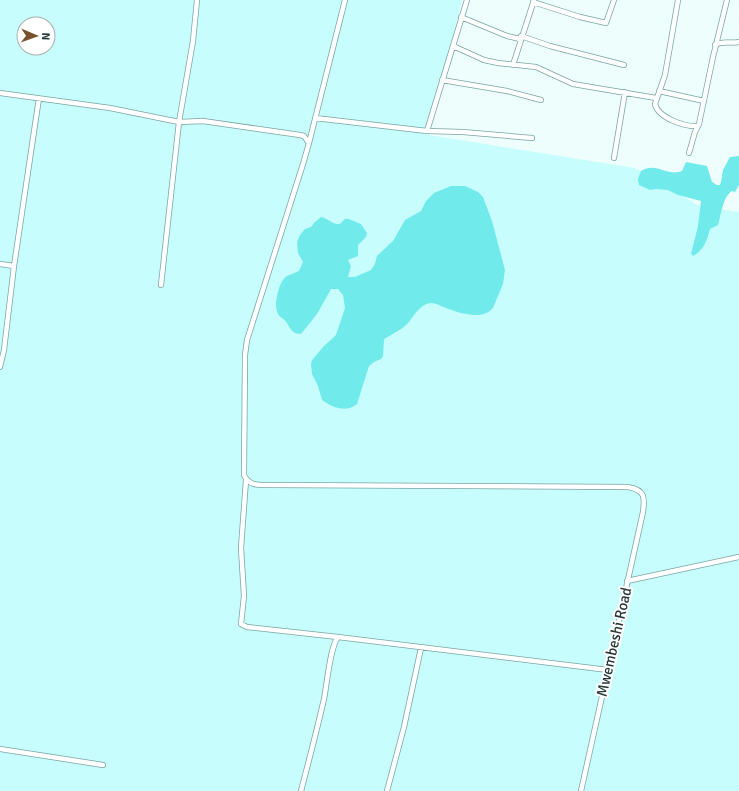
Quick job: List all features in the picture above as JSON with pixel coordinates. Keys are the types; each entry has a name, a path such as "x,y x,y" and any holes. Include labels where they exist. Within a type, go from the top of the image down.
{"street":[{"path":"161,285 179,122 193,41 197,0"},
{"path":"346,0 309,144 247,340 244,420 244,475 246,480 241,548 244,596 241,624 247,627 608,670"},
{"path":"427,131 467,0"},
{"path":"513,65 534,1 580,17 606,23 614,0"},
{"path":"678,0 665,75 656,98 656,108 666,118 677,122 698,126"},
{"path":"689,153 698,126 715,45 727,0"},
{"path":"461,18 507,36 521,38 624,65"},
{"path":"715,45 721,42 739,42"},
{"path":"453,46 484,60 536,67 573,84 656,98"},
{"path":"442,80 541,100"},
{"path":"659,91 704,101"},
{"path":"614,158 624,92"},
{"path":"0,93 110,108 179,122 203,121 300,135 304,136 309,144"},
{"path":"0,368 4,350 14,266 39,98"},
{"path":"315,118 427,131 463,132 532,138"},
{"path":"0,264 14,266"},
{"path":"246,480 252,484 269,485 635,488 643,494 644,501 627,581"},
{"name":"Mwembeshi Road","path":"581,791 627,581 739,558"},
{"path":"301,791 324,698 333,650 338,637"},
{"path":"387,791 404,727 421,648"},
{"path":"0,749 103,765"}],"shaded area":[{"path":"0,0 462,0 429,135 635,168 699,206 739,212 739,791 0,791"}],"water":[{"path":"739,156 739,185 735,192 732,191 726,197 718,225 710,229 702,248 693,256 691,254 698,226 701,201 678,195 668,190 650,190 639,185 638,179 641,171 646,168 657,168 671,172 682,171 686,162 707,166 712,182 720,185 723,170 730,157"},
{"path":"451,186 465,186 478,192 483,197 492,221 505,270 503,284 493,308 483,314 470,315 457,312 437,304 427,304 418,311 400,330 384,339 383,356 381,359 369,366 357,404 353,407 344,409 326,403 322,400 318,386 312,374 311,364 312,360 324,346 336,335 345,308 343,295 338,289 331,289 317,314 301,334 292,331 279,315 276,305 279,288 284,278 299,271 303,262 298,253 297,242 300,235 305,229 311,227 321,217 337,224 340,224 347,219 361,224 367,233 366,237 358,245 358,256 348,260 351,266 348,277 355,277 371,270 375,264 377,256 393,241 405,220 421,211 426,201 434,193"}]}
